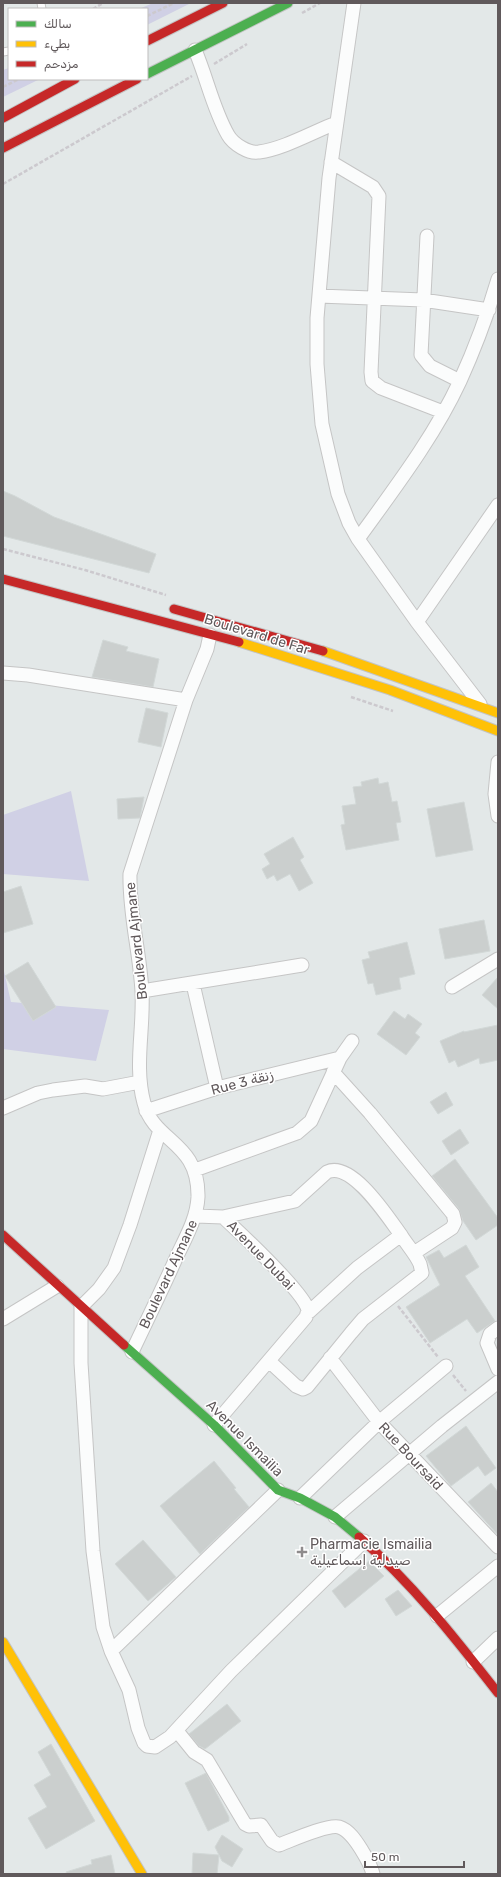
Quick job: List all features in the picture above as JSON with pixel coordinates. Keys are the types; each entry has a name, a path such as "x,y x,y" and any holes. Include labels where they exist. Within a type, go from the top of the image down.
{"main road":[{"path":"148,40 223,3"},
{"path":"148,74 288,3"},
{"path":"3,118 73,80"},
{"path":"3,148 60,117 135,80"},
{"path":"3,154 40,132 60,117"},
{"name":"Boulevard de Far","path":"3,579 125,610 260,648 383,688 498,731"},
{"name":"Boulevard de Far","path":"167,607 325,652 498,713"},
{"name":"Avenue Ismailia","path":"3,1235 57,1286 214,1425 278,1490 300,1498 335,1517 383,1558 437,1616 498,1693"},
{"path":"3,1642 142,1874"}],"street":[{"path":"354,3 348,58 336,123 331,162 319,296 317,364 322,424 338,494 349,523 358,539 417,622 481,706"},
{"path":"196,50 215,106 229,137 244,149 258,153 336,123"},
{"path":"331,162 373,187 378,194 380,202 371,372 373,383 381,388 443,412"},
{"path":"427,236 420,351 422,357 430,366 460,381"},
{"path":"358,539 407,470 443,412 460,381 489,310 498,279"},
{"path":"319,296 423,300 489,310"},
{"path":"417,622 498,505"},
{"name":"Boulevard Ajmane","path":"132,1352 196,1216 198,1184 195,1170 188,1157 160,1130 146,1111 138,1067 143,1022 142,991 130,903 130,874 186,700 207,649 210,635"},
{"path":"3,673 28,675 186,700"},
{"path":"498,762 495,794 498,816"},
{"path":"452,987 498,960"},
{"path":"142,991 193,984 302,965"},
{"path":"193,984 217,1088"},
{"path":"195,1170 302,1130 311,1121 340,1058 352,1041"},
{"name":"Rue 3 زنقة","path":"146,1111 217,1088 340,1058"},
{"path":"334,1072 450,1207 455,1222 452,1228 414,1253"},
{"path":"3,1108 38,1092 85,1086 103,1090 140,1082"},
{"path":"160,1130 128,1233 114,1268 99,1288 81,1307 81,1363 93,1551 103,1627 111,1651 129,1690 144,1743 150,1747 155,1747 177,1731 231,1672 364,1541"},
{"path":"223,1217 295,1201 327,1172 334,1170 344,1174 368,1192 378,1202 414,1253 420,1264 422,1273 363,1320 330,1358 307,1388 303,1389 296,1386 269,1361"},
{"name":"Avenue Dubai","path":"196,1216 223,1217 301,1296 307,1305 309,1312"},
{"path":"214,1425 309,1312 357,1268 401,1236"},
{"path":"3,1319 57,1286"},
{"path":"498,1328 490,1334 487,1343 498,1369"},
{"name":"Rue Boursaid","path":"330,1358 379,1422 498,1548"},
{"path":"300,1498 379,1422 446,1366"},
{"path":"335,1517 408,1454 498,1382"},
{"path":"111,1651 278,1490"},
{"path":"437,1616 498,1566"},
{"path":"473,1662 498,1638"},
{"path":"177,1731 194,1752 207,1760 245,1824 249,1826 261,1825 272,1841 280,1844 319,1830 338,1826 356,1839 372,1867 373,1874"}],"path":[{"path":"148,16 174,3"},
{"path":"300,15 320,3"},
{"path":"3,184 252,42"},
{"path":"3,87 17,80"},
{"path":"349,696 394,711"},
{"path":"390,1297 474,1401"}],"shaded area":[{"path":"153,3 191,3 148,24 148,8 141,8"},
{"path":"8,68 8,80 38,80 3,97 3,70"},
{"path":"71,791 89,881 3,874 3,815"},
{"path":"3,967 11,1002 109,1010 96,1061 3,1049"}],"building":[{"path":"3,491 54,517 156,554 149,573 3,536"},
{"path":"103,640 128,647 126,651 159,659 153,687 92,677"},
{"path":"146,708 168,713 161,747 138,742"},
{"path":"378,778 379,784 388,782 392,802 397,801 401,822 396,823 399,840 346,850 341,825 345,824 342,806 356,804 353,787 362,786 361,782"},
{"path":"144,797 140,818 118,819 117,799"},
{"path":"464,802 473,850 436,857 427,809"},
{"path":"293,837 304,857 300,860 313,883 299,891 290,874 277,881 274,875 267,879 262,869 270,864 264,854"},
{"path":"21,886 33,924 3,933 3,892"},
{"path":"484,920 490,951 445,959 439,929"},
{"path":"407,942 415,974 399,978 401,989 376,995 373,983 368,984 362,960 370,958 368,952"},
{"path":"28,962 56,1007 33,1021 5,976"},
{"path":"498,977 498,1009 482,995"},
{"path":"394,1011 405,1019 408,1014 422,1024 415,1033 420,1037 406,1055 377,1034"},
{"path":"498,1025 498,1060 480,1064 479,1058 458,1067 455,1060 449,1063 440,1041 464,1031"},
{"path":"446,1092 453,1105 438,1114 430,1102"},
{"path":"460,1129 469,1143 451,1155 442,1141"},
{"path":"455,1159 498,1218 498,1225 476,1240 463,1221 459,1209 432,1176"},
{"path":"466,1245 479,1267 465,1276 495,1321 477,1333 467,1319 430,1343 406,1307 440,1285 426,1257 439,1250 444,1258"},
{"path":"466,1426 496,1468 485,1476 478,1466 451,1486 426,1456"},
{"path":"214,1461 249,1507 200,1554 160,1506"},
{"path":"491,1483 498,1492 498,1535 468,1502"},
{"path":"143,1540 176,1577 148,1601 115,1564"},
{"path":"369,1561 384,1576 345,1608 332,1591"},
{"path":"398,1590 412,1606 396,1616 385,1599"},
{"path":"227,1704 241,1721 205,1749 199,1746 189,1734"},
{"path":"51,1744 95,1821 46,1849 28,1818 47,1807 34,1785 51,1775 38,1752"},
{"path":"206,1773 229,1817 229,1821 208,1831 185,1783"},
{"path":"222,1835 243,1849 232,1867 222,1861 215,1847"},
{"path":"193,1853 219,1855 217,1874 192,1874"},
{"path":"111,1855 115,1874 67,1874 66,1872 92,1864 91,1860"}],"traffic: fast":[{"path":"148,73 288,3"},
{"path":"124,1345 214,1425 278,1490 300,1498 335,1517 359,1537"}],"traffic: slow":[{"path":"239,642 390,690 498,731"},
{"path":"323,651 498,713"},
{"path":"3,1642 142,1874"}],"traffic: jam":[{"path":"148,40 223,3"},
{"path":"3,118 73,80"},
{"path":"3,148 135,80"},
{"path":"3,579 239,642"},
{"path":"174,609 323,651"},
{"path":"3,1235 124,1345"},
{"path":"359,1537 415,1592 498,1693"}],"place":[{"name":"Pharmacie Ismailia صيدلية إسماعيلية","path":"302,1552"}]}
